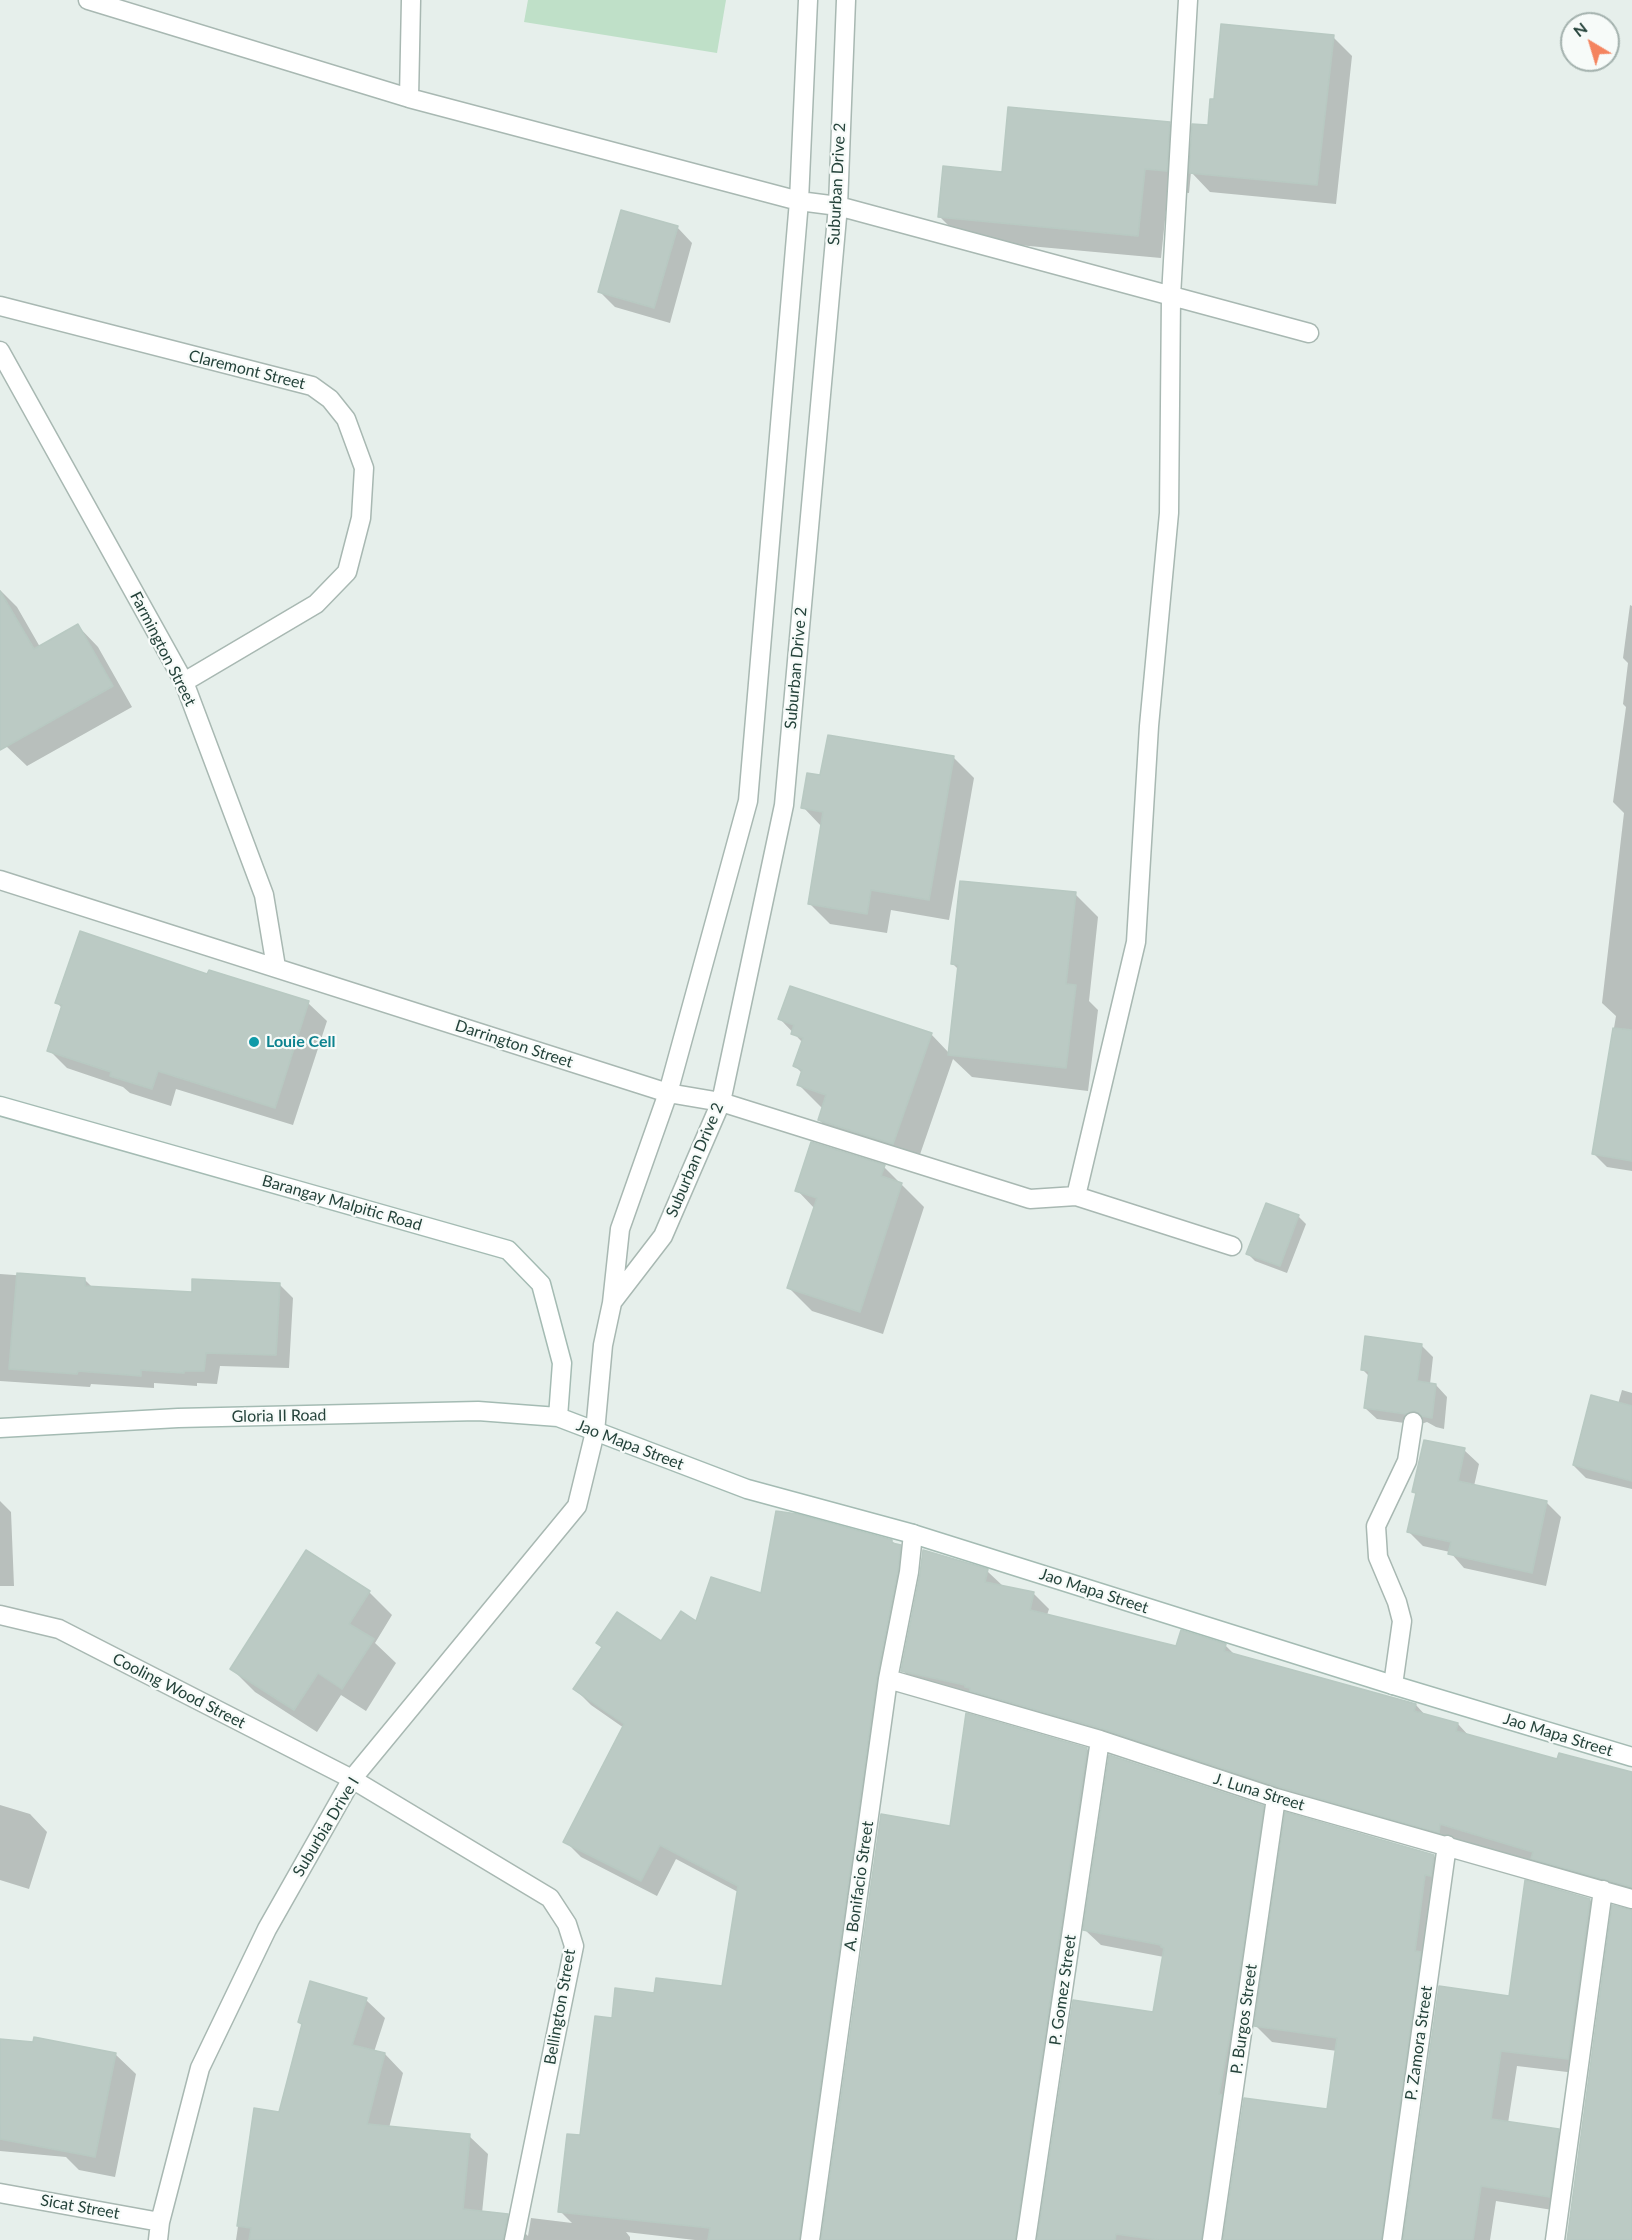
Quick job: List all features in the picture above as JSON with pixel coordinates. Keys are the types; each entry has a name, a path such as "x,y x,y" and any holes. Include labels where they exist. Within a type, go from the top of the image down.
{"street":[{"path":"88,0 408,98 799,201 837,206 1309,333"},
{"path":"408,98 411,0"},
{"name":"Suburban Drive 2","path":"595,1432 603,1345 612,1303 620,1229 668,1093 748,801 799,201 808,0"},
{"name":"Suburban Drive 2","path":"612,1303 663,1236 721,1102 784,805 837,206 846,0"},
{"path":"1188,0 1171,296 1169,513 1149,726 1136,942 1076,1196 1232,1246"},
{"name":"Claremont Street","path":"0,306 312,386 330,399 346,419 364,468 361,518 347,573 316,604 184,682"},
{"name":"Farmington Street","path":"0,351 184,682 264,896 276,967"},
{"name":"Darrington Street","path":"0,880 668,1093 721,1102 1030,1199 1076,1196"},
{"name":"Barangay Malpitic Road","path":"0,1106 508,1250 541,1284 562,1363 558,1417"},
{"name":"Gloria II Road","path":"0,1428 178,1418 455,1411 558,1417"},
{"name":"Jao Mapa Street","path":"558,1417 747,1489 913,1534 1632,1757"},
{"path":"1394,1685 1402,1621 1397,1602 1378,1557 1376,1526 1407,1461 1413,1422"},
{"name":"Suburbia Drive I","path":"159,2231 200,2068 267,1929 352,1779 573,1513 577,1506 595,1432"},
{"name":"A. Bonifacio Street","path":"810,2240 888,1679 909,1572 913,1534"},
{"name":"Cooling Wood Street","path":"0,1615 59,1629 352,1779"},
{"name":"J. Luna Street","path":"888,1679 1100,1740 1276,1798 1632,1899"},
{"name":"P. Gomez Street","path":"1026,2240 1100,1740"},
{"name":"Bellington Street","path":"352,1779 550,1898 567,1924 574,1946 514,2240"},
{"name":"P. Burgos Street","path":"1212,2240 1276,1798"},
{"name":"P. Zamora Street","path":"1392,2240 1447,1845"},
{"path":"1555,2240 1603,1890"},
{"name":"Sicat Street","path":"0,2193 159,2231"}],"green space":[{"path":"528,0 726,0 717,53 524,22"}],"building":[{"path":"1221,24 1334,35 1317,185 1189,173 1192,124 1208,125 1210,99 1214,99"},
{"path":"1008,107 1170,122 1167,171 1145,169 1138,236 938,217 943,166 1002,172"},
{"path":"621,210 678,226 654,308 598,292"},
{"path":"0,591 34,649 78,624 113,686 0,750"},
{"path":"828,735 954,756 929,900 871,890 867,914 808,904 823,812 801,808 807,773 820,775"},
{"path":"960,881 1076,892 1066,984 1076,985 1066,1068 948,1055 958,965 951,964"},
{"path":"80,931 207,974 209,970 309,1001 275,1108 158,1071 152,1089 110,1076 111,1072 47,1051 62,1005 55,1003"},
{"path":"790,986 932,1033 893,1144 818,1120 826,1095 797,1085 802,1070 793,1066 803,1038 791,1034 794,1025 778,1019"},
{"path":"1613,1028 1632,1030 1632,1161 1592,1154"},
{"path":"811,1142 885,1165 881,1176 902,1183 860,1312 787,1288 817,1198 795,1191"},
{"path":"1266,1203 1299,1215 1280,1266 1246,1254"},
{"path":"17,1273 85,1278 85,1286 192,1292 192,1279 280,1283 276,1355 206,1353 204,1371 184,1371 184,1373 141,1370 141,1376 9,1369"},
{"path":"1365,1336 1422,1344 1417,1381 1436,1384 1432,1418 1414,1411 1406,1414 1364,1408 1369,1371 1361,1370"},
{"path":"1591,1395 1632,1406 1632,1481 1573,1465"},
{"path":"1424,1440 1465,1448 1458,1481 1547,1501 1532,1573 1448,1554 1451,1542 1407,1532 1416,1493 1412,1492"},
{"path":"776,1511 797,1514 892,1540 892,1543 901,1545 877,1677 799,2240 708,2240 710,2228 558,2212 567,2134 580,2135 595,2016 612,2018 615,1988 654,1993 656,1978 722,1986 738,1886 660,1845 641,1881 563,1842 624,1724 573,1689 602,1647 596,1643 617,1612 661,1641 681,1611 696,1621 711,1577 761,1593"},
{"path":"306,1550 370,1591 349,1624 374,1639 342,1689 318,1673 294,1710 230,1669"},
{"path":"923,1550 988,1569 985,1582 1034,1592 1030,1610 1176,1646 1181,1630 1226,1644 1224,1651 1416,1704 1414,1711 1458,1723 1456,1731 1557,1759 1559,1753 1632,1772 1632,1887 1531,1859 1533,1852 1440,1824 1439,1833 1279,1787 1103,1729 970,1691 970,1688 965,1685 901,1671"},
{"path":"966,1713 1087,1748 1015,2240 821,2240 881,1814 950,1826"},
{"path":"1109,1755 1264,1806 1232,2023 1219,2094 1222,2095 1201,2240 1159,2240 1116,2234 1115,2240 1037,2240 1073,2000 1153,2012 1164,1948 1161,1945 1083,1930"},
{"path":"1285,1812 1434,1855 1431,1876 1425,1875 1415,1951 1421,1952 1381,2240 1223,2240 1244,2098 1327,2109 1337,2038 1254,2026"},
{"path":"1525,1880 1590,1899 1568,2059 1501,2051 1491,2119 1559,2129 1550,2197 1481,2186 1473,2240 1403,2240 1439,1986 1509,1996"},
{"path":"1612,1905 1632,1910 1632,2240 1567,2240"},
{"path":"310,1981 367,1998 352,2045 385,2053 367,2124 470,2134 463,2209 508,2214 503,2240 249,2240 251,2228 237,2226 254,2108 279,2112 302,2024 298,2022"},
{"path":"34,2037 116,2053 95,2157 0,2139 0,2039 33,2042"}],"place":[{"name":"Louie Cell","path":"254,1042"}]}
